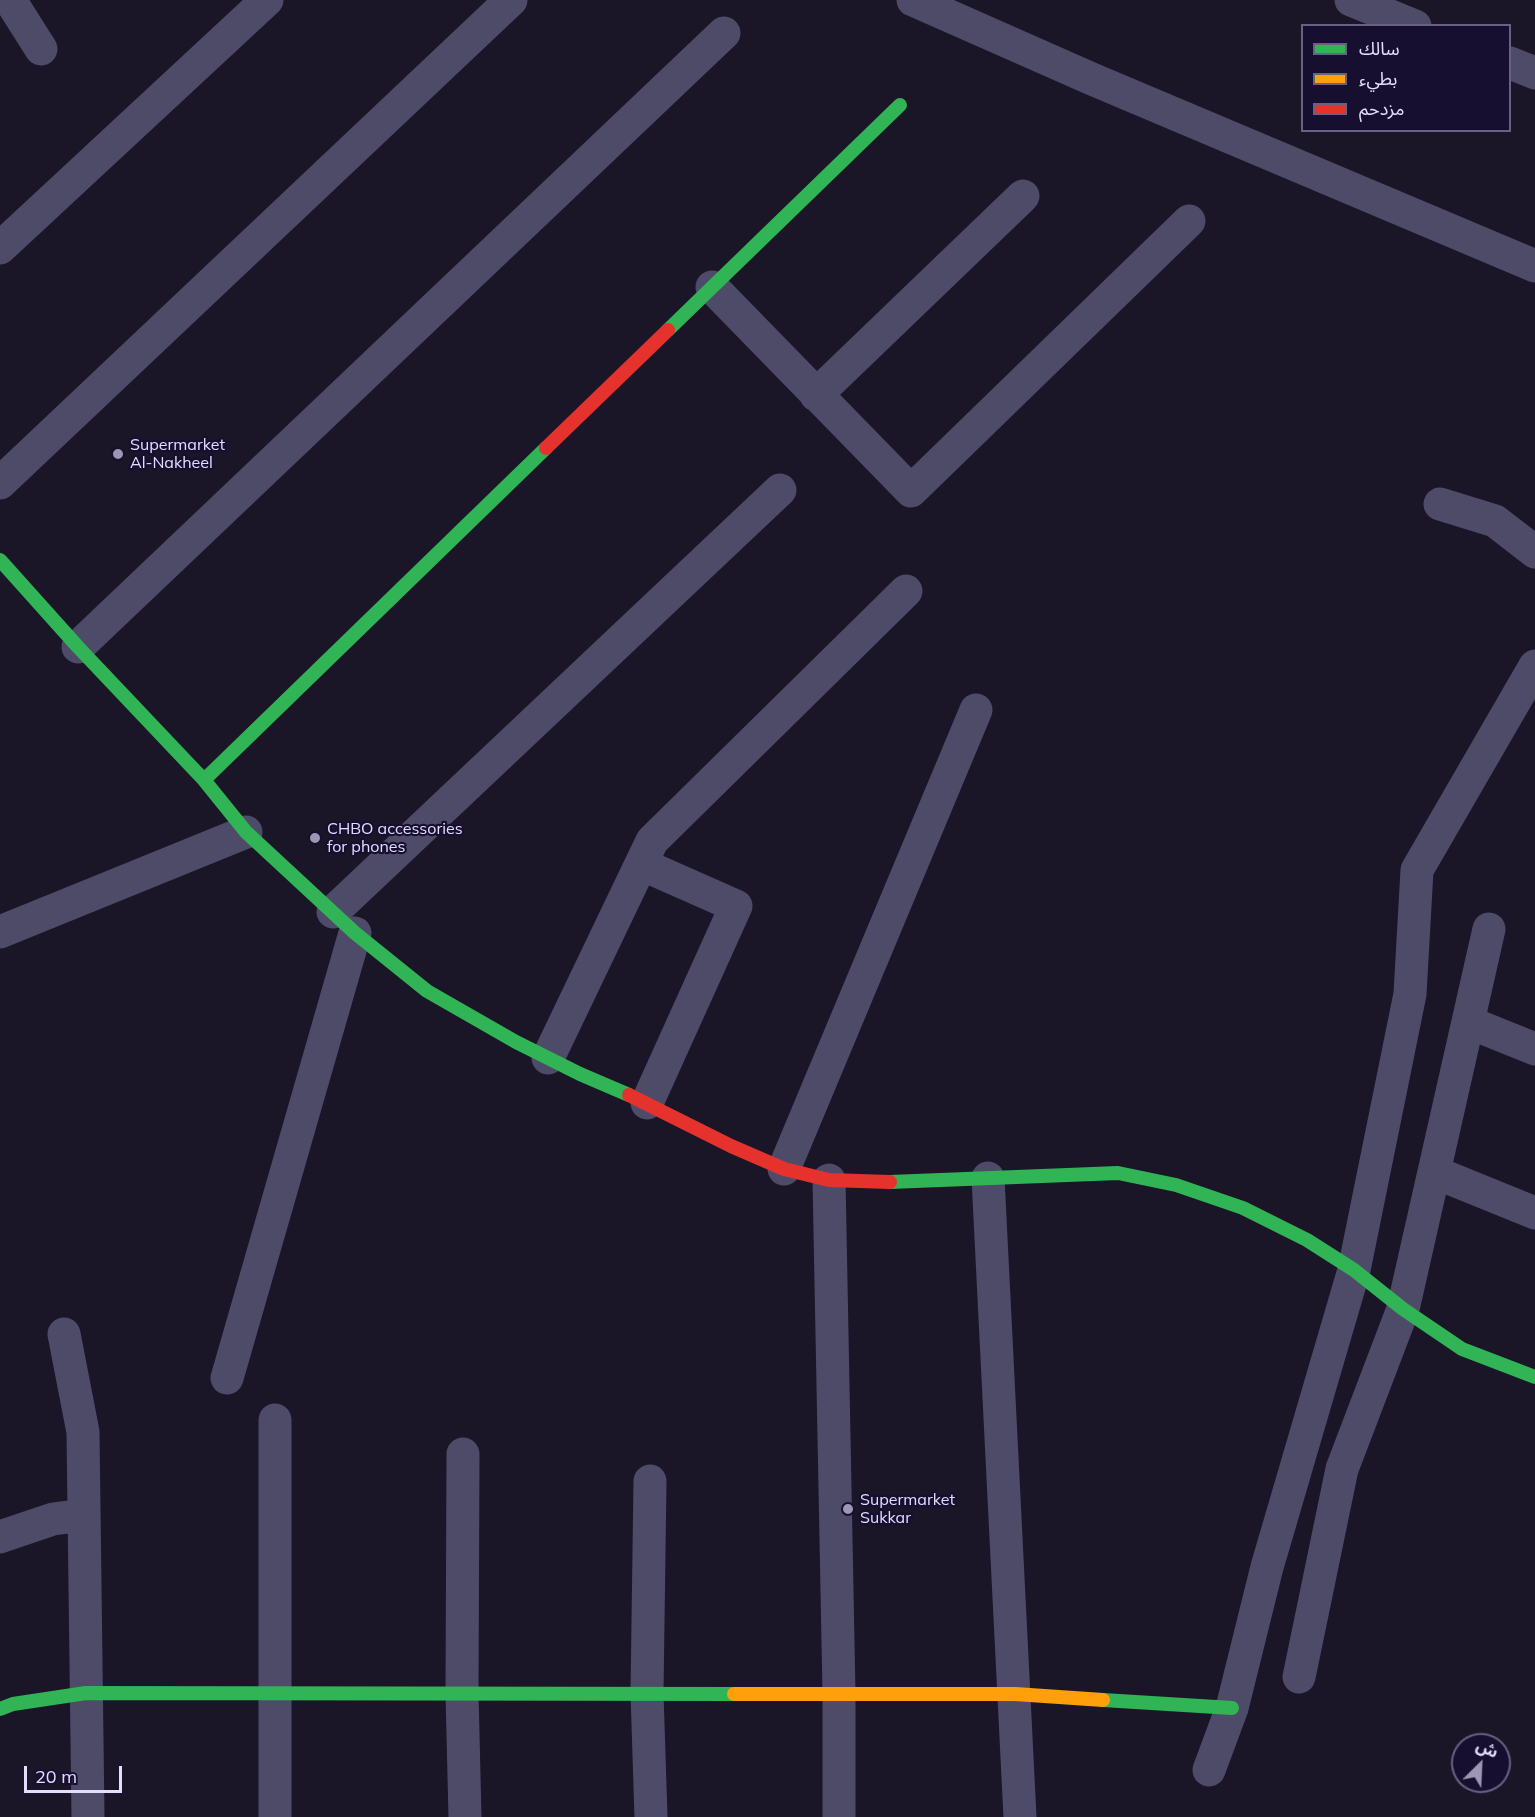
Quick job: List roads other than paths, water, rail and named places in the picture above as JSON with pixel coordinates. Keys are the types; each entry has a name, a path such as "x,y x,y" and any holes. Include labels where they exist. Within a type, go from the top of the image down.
{"street":[{"path":"10,0 41,49"},
{"path":"0,248 267,0"},
{"path":"0,483 511,0"},
{"path":"913,0 1092,79 1535,266"},
{"path":"1351,0 1410,24"},
{"path":"78,647 724,33"},
{"path":"1511,64 1535,73"},
{"path":"204,780 900,105"},
{"path":"816,395 1023,196"},
{"path":"712,287 910,491 1189,221"},
{"path":"227,1378 344,922 780,490"},
{"path":"1440,504 1495,521 1535,552"},
{"path":"0,560 78,647 204,780 246,832 344,922 427,991 548,1058 647,1103 731,1146 784,1169 829,1180 880,1182 1118,1173 1176,1185 1243,1208 1307,1240 1354,1270 1462,1349 1535,1377"},
{"path":"548,1058 652,841 906,591"},
{"path":"1209,1770 1232,1708 1267,1568 1354,1270 1410,994 1417,870 1535,666"},
{"path":"784,1169 976,710"},
{"path":"0,932 246,832"},
{"path":"641,864 736,906 647,1103"},
{"path":"1299,1677 1342,1469 1403,1308 1489,929"},
{"path":"1468,1022 1535,1049"},
{"path":"1434,1172 1535,1213"},
{"path":"988,1178 1020,1817"},
{"path":"829,1180 839,1693 839,1817"},
{"path":"64,1334 83,1432 88,1817"},
{"path":"275,1420 275,1817"},
{"path":"463,1454 462,1693 465,1817"},
{"path":"650,1481 646,1693 651,1817"},
{"path":"0,1537 53,1519 83,1515"},
{"path":"0,1709 13,1704 86,1693 1015,1694 1232,1708"}],"place":[{"name":"Supermarket Al-Nakheel","path":"118,454"},
{"name":"CHBO accessories for phones","path":"315,838"},
{"name":"Supermarket Sukkar","path":"848,1509"}]}
